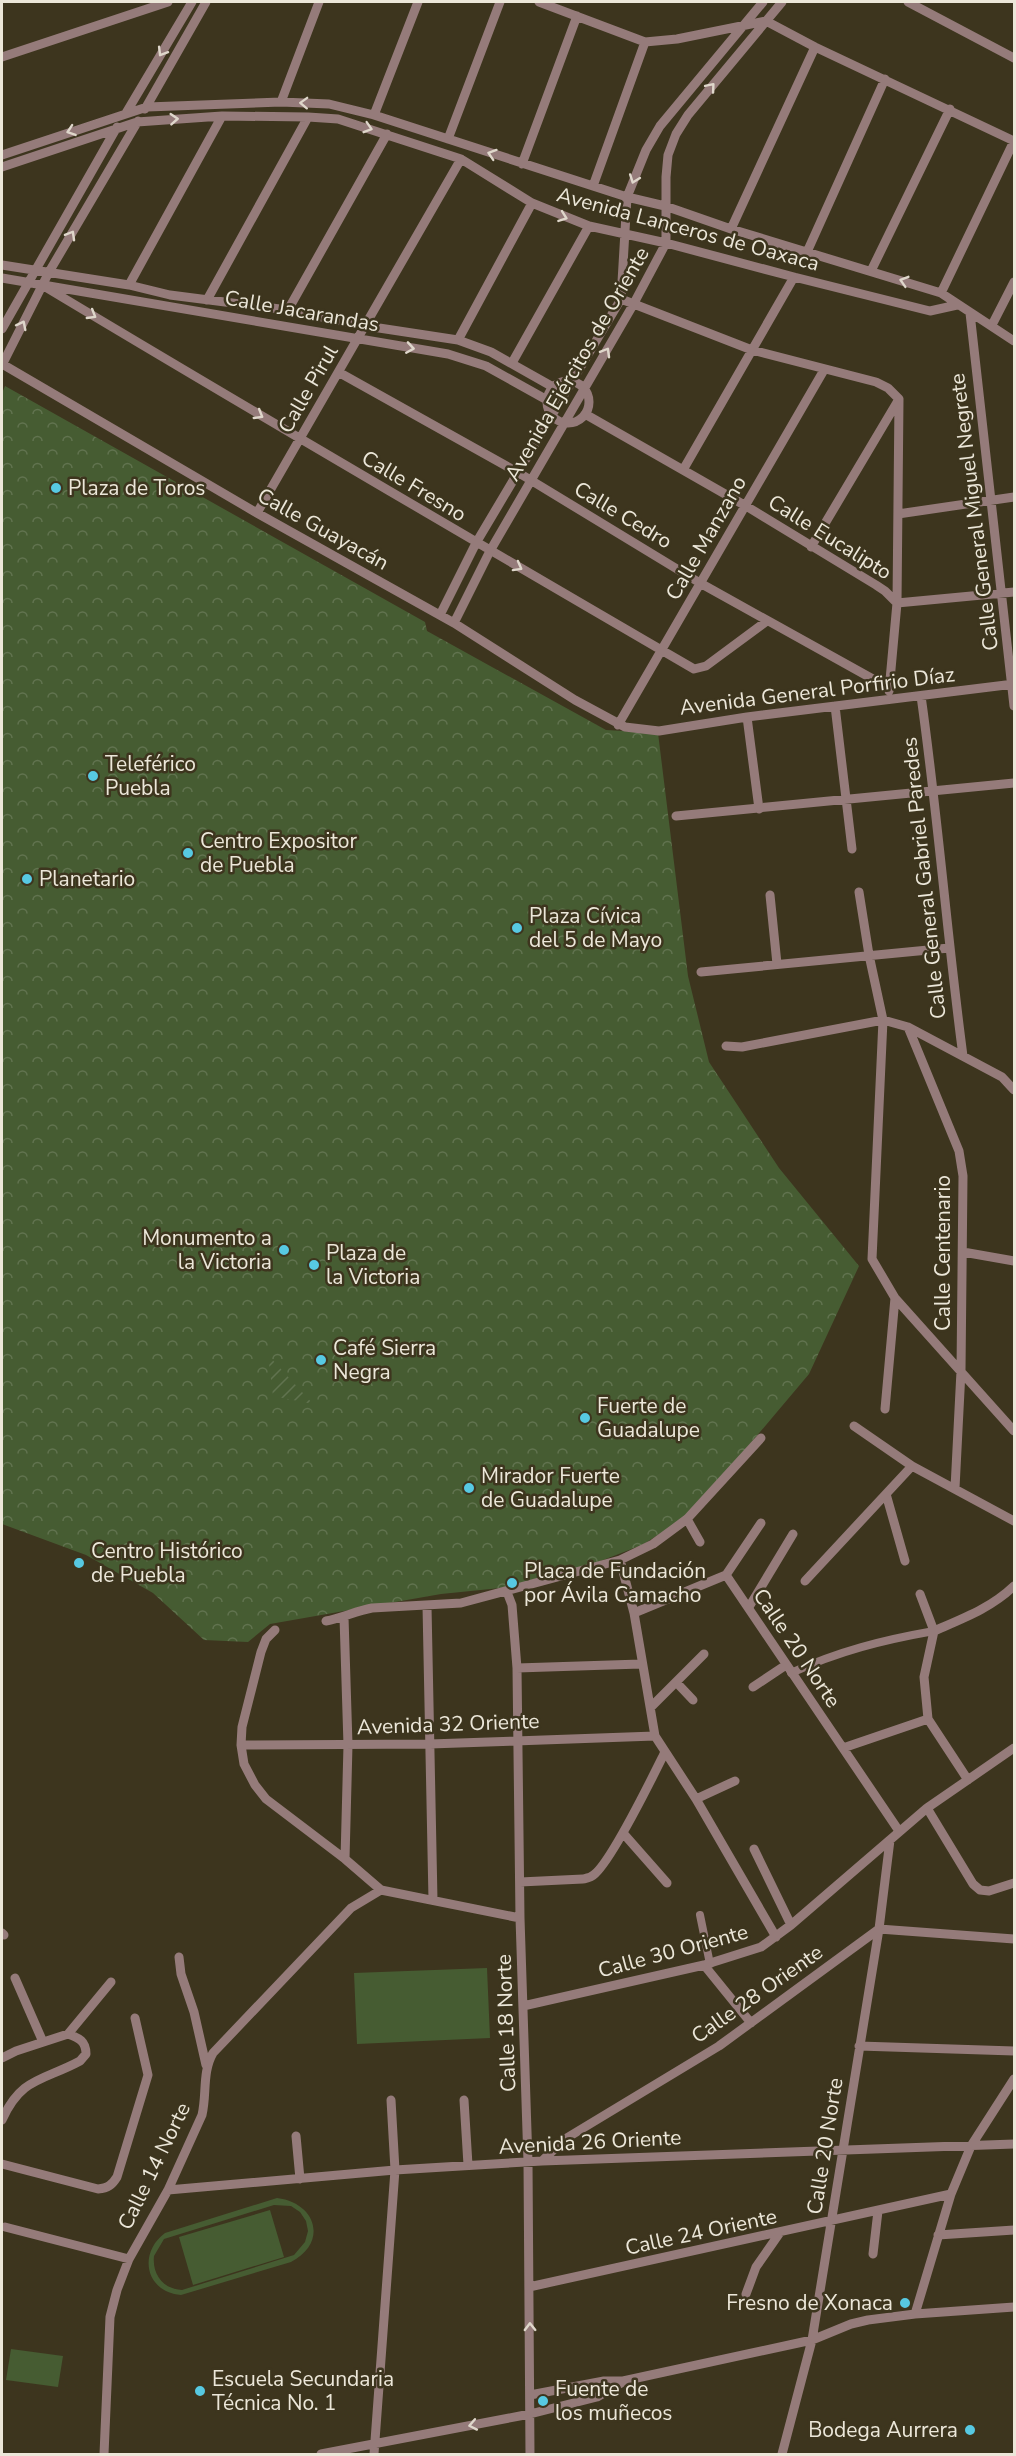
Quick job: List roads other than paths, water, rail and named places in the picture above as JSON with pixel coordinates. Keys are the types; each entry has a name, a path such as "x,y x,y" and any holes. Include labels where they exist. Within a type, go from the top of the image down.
{"street":[{"path":"2,57 168,2"},
{"path":"2,329 117,127 192,2"},
{"path":"2,365 49,272 206,2"},
{"path":"281,102 319,2"},
{"path":"374,114 418,2"},
{"path":"448,139 500,2"},
{"path":"539,2 645,42 677,39 766,21 1014,141 941,293"},
{"name":"Avenida Ejércitos de Oriente","path":"440,615 476,543 621,299 627,197 646,150 660,126 764,2"},
{"name":"Avenida Ejércitos de Oriente","path":"454,623 490,551 633,305 666,243 665,206 668,155 676,134 688,115 782,2"},
{"path":"908,2 1014,58"},
{"path":"522,164 578,16"},
{"path":"593,186 645,42"},
{"path":"731,230 815,46"},
{"path":"807,252 885,79"},
{"name":"Avenida Lanceros de Oaxaca","path":"2,155 126,112 147,107 281,102 329,104 374,114 522,164 627,197 665,206 731,230 941,293 1014,341"},
{"path":"871,271 950,109"},
{"path":"129,285 222,116"},
{"name":"Avenida Lanceros de Oaxaca","path":"2,167 137,122 222,116 338,119 461,159 532,203 559,216 589,226 666,243 794,278 930,311 957,305"},
{"path":"207,300 308,117"},
{"path":"288,310 387,134"},
{"name":"Calle Pirul","path":"257,513 340,373 461,159"},
{"path":"458,340 532,203"},
{"path":"512,363 589,226"},
{"name":"Calle Jacarandas","path":"2,264 129,285 170,295 288,310 366,326 458,340 491,352 553,387"},
{"name":"Calle Jacarandas","path":"2,278 448,354 486,366 547,400"},
{"path":"683,470 794,278"},
{"path":"992,325 1014,282"},
{"name":"Calle Fresno","path":"42,285 300,440 694,669 700,669 767,621"},
{"path":"166,306 170,295"},
{"path":"621,299 752,350 876,382 888,388 899,399 897,603 890,699"},
{"path":"242,319 246,306"},
{"name":"Calle General Miguel Negrete","path":"970,313 1014,706"},
{"path":"486,366 491,352"},
{"name":"Calle Guayacán","path":"2,365 257,513 454,623 574,700 621,726"},
{"name":"Calle Manzano","path":"621,726 661,650 824,370"},
{"name":"Calle Cedro","path":"340,373 519,473 700,583 889,688"},
{"path":"572,381 585,388 589,404 585,414 574,422 565,423 552,415 547,400 553,387 562,382 572,381"},
{"path":"811,547 899,399"},
{"name":"Calle Eucalipto","path":"585,414 746,506 885,591 897,603"},
{"path":"898,514 1014,497"},
{"path":"897,603 1014,592"},
{"name":"Avenida General Porfirio Díaz","path":"621,726 659,731 747,717 1013,684"},
{"name":"Calle General Gabriel Paredes","path":"921,696 963,1056"},
{"path":"835,706 852,849"},
{"path":"747,717 759,809"},
{"path":"676,816 1014,783"},
{"path":"859,892 868,955 883,1020 872,1259 895,1298 1014,1431"},
{"path":"770,895 777,964"},
{"path":"701,972 949,948"},
{"path":"726,1046 742,1047 883,1020 909,1027 1002,1077 1014,1090"},
{"name":"Calle Centenario","path":"909,1027 959,1151 963,1176 961,1371 955,1488"},
{"path":"963,1252 1014,1261"},
{"path":"885,1409 895,1298"},
{"path":"854,1426 912,1466 1014,1521"},
{"path":"326,1621 344,1617 357,1610 372,1608 454,1605 620,1560 653,1544 687,1520 760,1438"},
{"path":"805,1581 912,1466"},
{"path":"886,1494 905,1561"},
{"path":"687,1520 700,1542"},
{"path":"634,1613 726,1575 761,1523"},
{"path":"749,1607 794,1534"},
{"path":"620,1560 634,1613 655,1736 696,1799 776,1937"},
{"name":"Calle 20 Norte","path":"726,1575 899,1831"},
{"path":"753,1687 789,1669 831,1655 882,1640 934,1631 980,1611 999,1600 1014,1586"},
{"name":"Calle 18 Norte","path":"507,1592 512,1605 517,1668 520,1918 528,2162 530,2454"},
{"path":"920,1594 934,1631 924,1677 928,1719 968,1780"},
{"path":"427,1606 433,1900"},
{"path":"344,1617 348,1745 345,1859"},
{"path":"275,1630 266,1640 261,1652 242,1727 241,1744 244,1764 255,1785 266,1799 345,1859 381,1890 520,1918"},
{"path":"651,1707 704,1654"},
{"path":"517,1668 641,1664"},
{"path":"676,1682 693,1700"},
{"path":"843,1748 928,1719"},
{"name":"Avenida 32 Oriente","path":"241,1744 348,1745 655,1736"},
{"name":"Calle 30 Oriente","path":"523,2006 707,1965 748,1953 792,1925 927,1808 1014,1750"},
{"path":"520,1882 592,1877 623,1833 665,1752"},
{"path":"696,1799 735,1781"},
{"path":"927,1808 973,1884 980,1890 989,1891 1014,1883"},
{"path":"623,1833 667,1883"},
{"name":"Calle 20 Norte","path":"782,2454 812,2340 879,1929 890,1840"},
{"path":"754,1849 792,1925"},
{"path":"206,2065 213,2053 351,1908 381,1890"},
{"path":"700,1915 707,1965 751,2023"},
{"path":"879,1929 1014,1939"},
{"name":"Calle 28 Oriente","path":"542,2161 565,2139 718,2046 879,1929"},
{"name":"Calle 14 Norte","path":"104,2454 110,2317 129,2259 168,2190 202,2115 205,2102 206,2065 194,2012 181,1974 179,1957"},
{"path":"15,1978 43,2042"},
{"path":"2,2058 68,2034 111,1982"},
{"path":"2,2164 98,2189 113,2184 147,2085 148,2075 135,2018"},
{"path":"2,2120 17,2093 26,2086 80,2061 86,2054 86,2046 79,2038 68,2034"},
{"path":"859,2046 1014,2051"},
{"path":"915,2314 951,2194 971,2146 1014,2079"},
{"path":"374,2449 394,2170 392,2100"},
{"path":"464,2100 468,2166"},
{"path":"296,2136 300,2179"},
{"name":"Avenida 26 Oriente","path":"168,2190 394,2170 542,2161 1014,2144"},
{"name":"Calle 24 Oriente","path":"529,2288 951,2194"},
{"path":"873,2254 878,2211"},
{"path":"5,2227 129,2259"},
{"path":"938,2235 1014,2230"},
{"path":"746,2295 756,2267 779,2234"},
{"path":"530,2395 604,2381 623,2381 812,2340 851,2324 915,2314 1014,2307"},
{"path":"321,2454 374,2449 530,2414 597,2397 623,2381"}],"place":[{"name":"Plaza de Toros","path":"56,488"},
{"name":"Teleférico Puebla","path":"93,776"},
{"name":"Centro Expositor de Puebla","path":"188,853"},
{"name":"Planetario","path":"27,879"},
{"name":"Plaza Cívica del 5 de Mayo","path":"517,928"},
{"name":"Monumento a la Victoria","path":"284,1250"},
{"name":"Plaza de la Victoria","path":"314,1265"},
{"name":"Café Sierra Negra","path":"321,1360"},
{"name":"Fuerte de Guadalupe","path":"585,1418"},
{"name":"Mirador Fuerte de Guadalupe","path":"469,1488"},
{"name":"Centro Histórico de Puebla","path":"79,1563"},
{"name":"Placa de Fundación por Ávila Camacho","path":"512,1583"},
{"name":"Fresno de Xonaca","path":"905,2303"},
{"name":"Escuela Secundaria Técnica No. 1","path":"200,2391"},
{"name":"Fuente de los muñecos","path":"543,2401"},
{"name":"Bodega Aurrera","path":"970,2430"}]}
